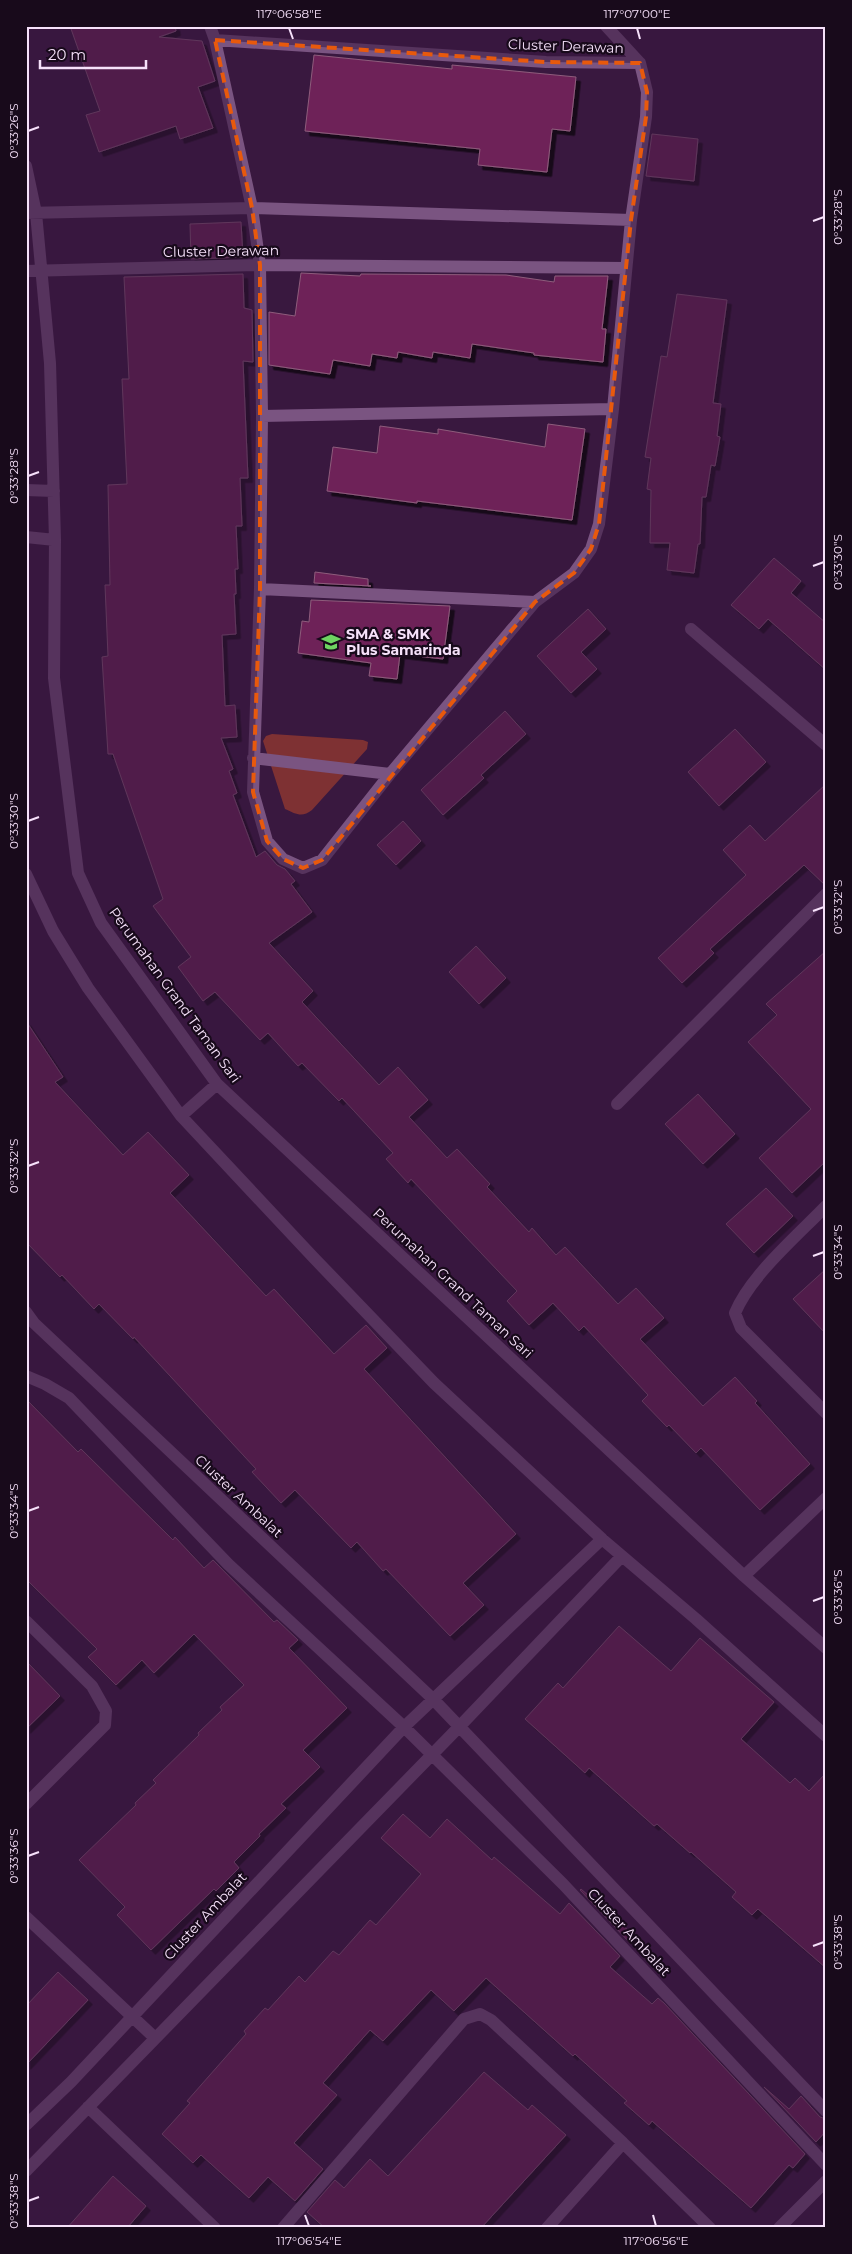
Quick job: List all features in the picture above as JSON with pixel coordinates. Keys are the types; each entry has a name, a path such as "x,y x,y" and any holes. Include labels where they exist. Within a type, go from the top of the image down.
{"street":[{"path":"210,26 215,40 252,208"},
{"path":"606,26 640,62"},
{"name":"Cluster Derawan","path":"215,40 546,62 640,62 647,92 631,220 613,409 599,524 591,549 574,572 535,602 390,774 322,860 303,868 283,859 267,842 253,792 260,589 262,416 260,265 252,208"},
{"name":"Perumahan Grand Taman Sari","path":"26,166 31,213 42,270 50,363 55,540 54,678 78,873 101,923 218,1084 744,1576 826,1648"},
{"path":"31,213 252,208 631,220"},
{"name":"Cluster Derawan","path":"26,271 260,265 626,268"},
{"path":"262,416 613,409"},
{"path":"26,490 54,491"},
{"path":"26,537 55,540"},
{"path":"260,589 535,602"},
{"path":"691,628 826,745"},
{"path":"253,758 390,774"},
{"path":"26,874 53,932 88,988 182,1116 313,1257 434,1383 602,1539 696,1618 826,1736"},
{"path":"617,1104 826,894"},
{"path":"182,1116 218,1084"},
{"path":"826,1206 762,1273 741,1298 735,1313 741,1328 826,1413"},
{"name":"Cluster Ambalat","path":"26,1312 41,1329 433,1699 826,2111"},
{"name":"Cluster Ambalat","path":"26,1376 45,1384 69,1398 228,1564 404,1727 563,1884 826,2165"},
{"path":"744,1576 826,1498"},
{"name":"Cluster Ambalat","path":"26,2125 71,2082 404,1727 602,1539"},
{"path":"26,2170 460,1727 622,1556"},
{"path":"26,1621 92,1686 106,1712 105,1726 26,1804"},
{"path":"26,1917 155,2038"},
{"path":"283,2228 464,2019 480,2014 492,2020 710,2228"},
{"path":"88,2107 215,2228"},
{"path":"547,2228 623,2143"},
{"path":"779,2228 826,2182"}],"highlighted area":[{"path":"215,40 546,62 640,63 647,92 646,117 631,220 599,524 591,549 574,573 535,602 322,860 303,868 283,859 267,841 253,792 260,589 260,265 252,208"}],"shaded area":[{"path":"272,734 363,740 368,742 367,749 312,810 305,814 299,814 285,809 263,741 266,736"}],"building":[{"path":"70,26 175,26 176,31 159,37 202,41 215,81 198,87 213,128 180,139 176,126 99,152 86,115 100,111"},
{"path":"314,55 452,69 452,65 576,77 570,131 552,129 547,172 478,165 480,149 305,131"},
{"path":"652,134 698,139 694,181 646,176"},
{"path":"241,222 243,257 191,259 190,224"},
{"path":"301,273 360,276 361,274 506,275 554,282 555,276 608,276 602,329 606,329 603,362 534,355 534,353 472,344 470,358 433,352 432,358 398,352 397,358 372,354 370,366 333,360 330,374 269,365 269,312 295,316"},
{"path":"243,274 244,308 252,310 253,362 243,361 248,478 240,478 242,526 236,526 238,569 235,569 236,594 234,594 236,634 222,635 225,706 235,705 237,737 221,738 233,769 229,771 237,793 233,795 256,857 265,851 277,865 285,869 295,881 291,884 312,912 269,943 313,991 302,1002 379,1085 398,1067 428,1100 409,1117 447,1158 457,1149 490,1184 487,1187 529,1232 532,1228 556,1255 565,1247 618,1304 636,1288 664,1318 640,1339 703,1406 735,1377 757,1401 755,1403 810,1464 760,1510 701,1448 696,1453 642,1401 648,1395 584,1326 579,1331 553,1303 529,1325 507,1301 517,1291 411,1179 408,1183 386,1159 393,1153 342,1098 339,1101 302,1063 298,1066 268,1033 260,1040 215,992 203,1001 178,967 191,957 153,906 163,899 113,754 108,754 102,657 108,656 105,585 110,585 108,485 127,484 122,379 129,379 124,277"},
{"path":"677,294 727,300 713,403 721,404 717,436 720,437 715,466 711,465 706,497 702,497 700,544 698,544 694,573 667,570 670,543 650,543 651,490 647,489 651,458 645,457 661,356 667,357"},
{"path":"548,424 585,429 572,520 327,491 333,447 377,453 380,426 438,434 438,429 545,447"},
{"path":"774,558 801,581 791,593 826,623 826,670 768,619 759,629 731,605"},
{"path":"315,572 368,579 368,586 314,583"},
{"path":"311,600 450,606 443,659 400,654 397,679 369,676 371,663 298,653 302,621 309,622"},
{"path":"588,609 606,629 581,652 597,669 571,693 537,656"},
{"path":"505,711 526,734 481,775 484,778 443,815 421,790"},
{"path":"735,729 766,762 719,806 688,772"},
{"path":"826,784 826,886 804,865 710,949 714,953 682,983 658,958 746,875 723,850 750,825 765,841"},
{"path":"403,821 421,841 396,865 377,845"},
{"path":"476,946 506,978 479,1004 449,972"},
{"path":"826,951 826,1161 792,1193 759,1158 811,1109 748,1042 777,1015 766,1004"},
{"path":"26,1021 63,1077 55,1082 123,1155 148,1132 189,1175 170,1193 266,1296 274,1289 334,1354 366,1325 387,1348 364,1369 516,1534 463,1583 484,1605 450,1636 386,1569 383,1571 357,1542 351,1548 295,1490 281,1503 252,1472 256,1469 134,1337 133,1339 99,1304 94,1309 62,1275 60,1277 26,1242"},
{"path":"698,1094 735,1134 703,1164 665,1124"},
{"path":"766,1188 793,1216 754,1253 726,1224"},
{"path":"826,1269 826,1334 793,1299"},
{"path":"26,1399 78,1452 81,1449 173,1540 175,1537 204,1568 213,1560 274,1622 277,1620 298,1640 289,1648 347,1708 303,1750 320,1767 281,1804 286,1808 234,1862 239,1868 216,1891 214,1889 151,1950 117,1915 125,1907 79,1860 136,1805 135,1803 156,1783 153,1780 222,1710 220,1707 244,1685 194,1634 154,1673 142,1660 116,1685 88,1657 97,1649 26,1579"},
{"path":"619,1626 671,1671 700,1638 774,1702 741,1739 790,1783 795,1778 809,1791 826,1773 826,1968 758,1909 752,1915 732,1897 736,1892 691,1852 657,1824 654,1826 589,1768 585,1773 525,1719 558,1683 563,1688"},
{"path":"26,1661 60,1696 26,1729"},
{"path":"403,1814 430,1838 447,1819 492,1860 494,1857 560,1914 569,1903 620,1956 610,1967 652,2004 658,1998 664,2003 805,2154 793,2168 789,2165 751,2208 652,2121 649,2125 624,2103 627,2101 575,2054 573,2056 486,1978 454,2011 431,1990 383,2041 370,2030 323,2083 337,2095 294,2143 323,2169 295,2201 268,2177 249,2198 201,2155 193,2163 162,2134 190,2103 187,2101 246,2034 244,2031 265,2008 268,2010 299,1976 305,1982 333,1951 339,1955 370,1920 376,1925 421,1874 381,1838"},
{"path":"581,1889 637,1938 631,1944"},
{"path":"58,1972 88,2000 26,2065 26,2006"},
{"path":"484,2072 528,2110 532,2105 566,2135 481,2228 325,2228 307,2212 335,2180 344,2188 370,2159 388,2176"},
{"path":"764,2087 789,2109 801,2096 820,2117 826,2119 826,2131 816,2142"},
{"path":"113,2176 146,2206 127,2228 67,2228"}],"place":[{"name":"SMA & SMK Plus Samarinda","path":"331,642"}]}
